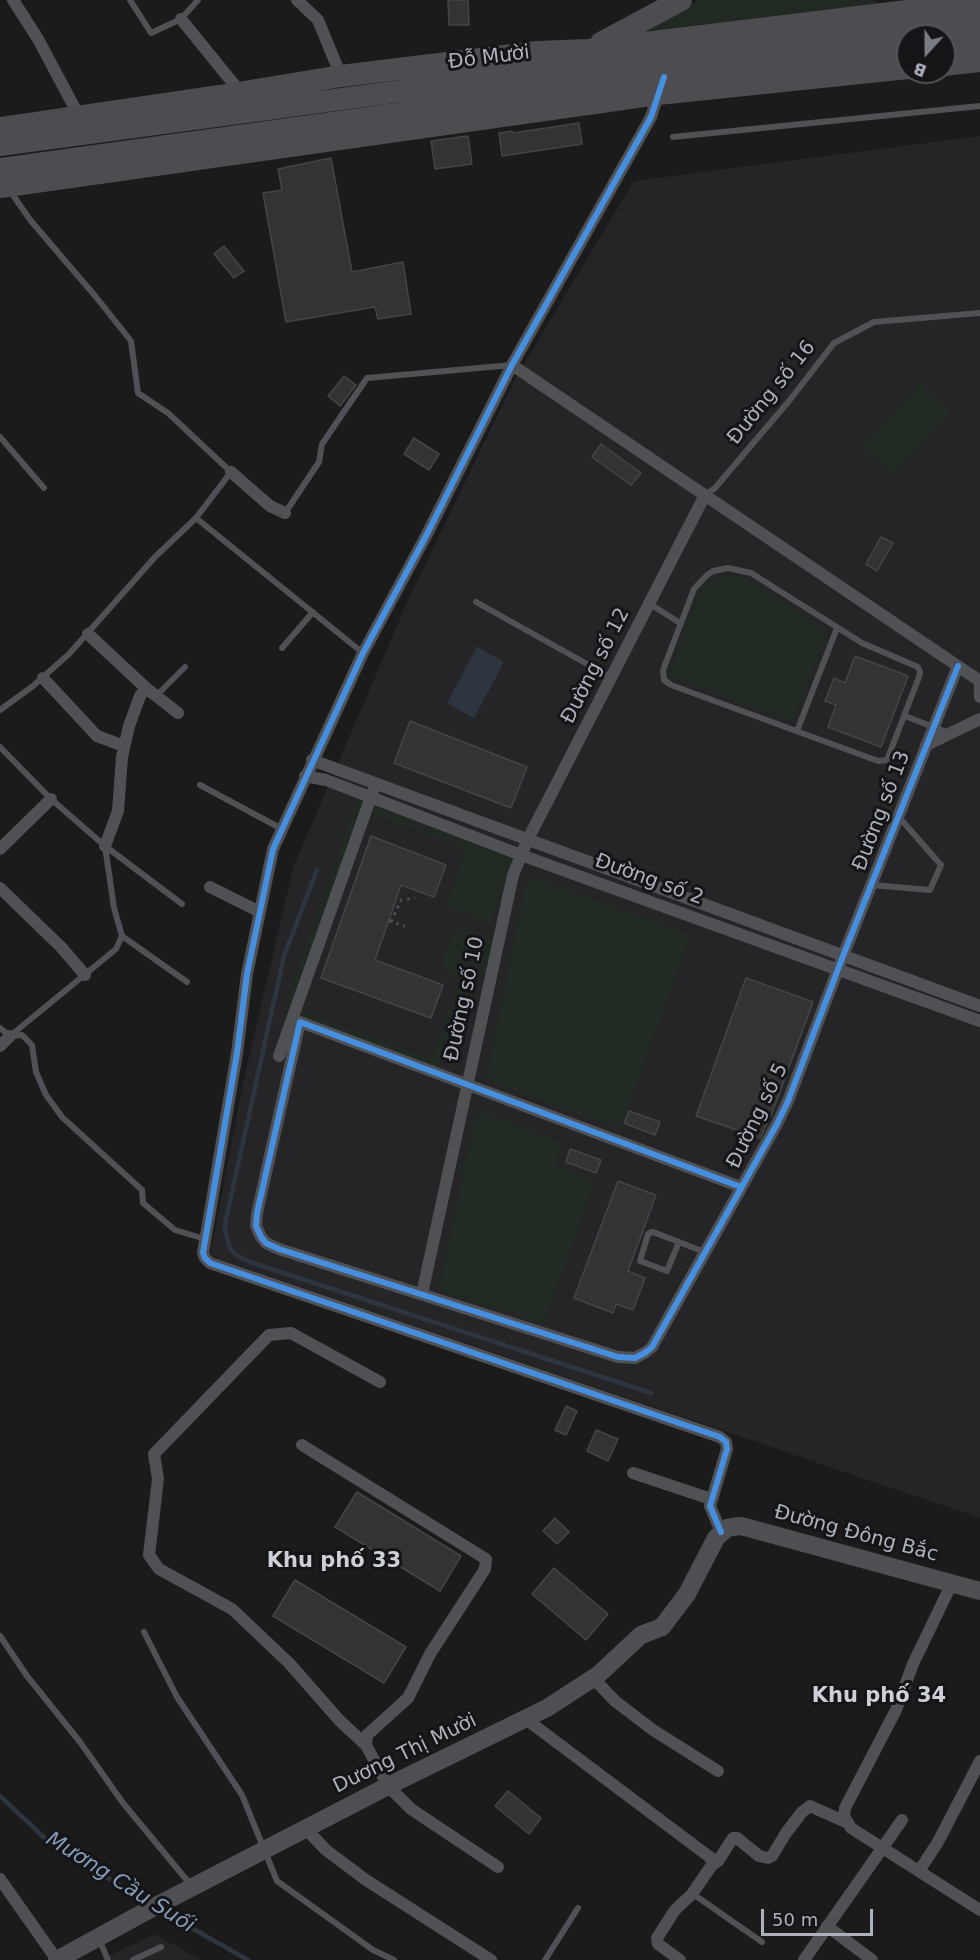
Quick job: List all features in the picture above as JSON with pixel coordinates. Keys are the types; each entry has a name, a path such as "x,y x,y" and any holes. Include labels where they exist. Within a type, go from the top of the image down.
{"highway":[{"path":"542,72 588,50 649,9 681,0"},
{"path":"901,0 980,17"},
{"name":"Đỗ Mười","path":"0,128 341,76 537,52 588,50 980,2"},
{"name":"Đỗ Mười","path":"0,145 542,72 980,17"},
{"path":"956,43 980,40"},
{"path":"2,181 896,50"},
{"path":"956,64 980,61"},
{"path":"661,85 896,69"}],"street":[{"path":"13,0 38,39 80,116"},
{"path":"297,0 318,20 341,76"},
{"path":"181,19 241,93"},
{"path":"661,85 651,117 512,365 427,534 363,652 273,849 248,974 204,1256 210,1263 720,1437 726,1442 727,1449 711,1499 712,1513 721,1532"},
{"path":"512,365 958,666 980,683 980,697"},
{"path":"231,472 246,488 270,506 285,513"},
{"name":"Đường số 12","path":"521,855 705,495"},
{"path":"88,634 151,692 178,713"},
{"name":"Đường số 13","path":"838,969 958,666"},
{"path":"43,678 97,736 124,746"},
{"path":"105,846 118,811 124,746 136,706 151,692"},
{"name":"Đường số 13","path":"926,745 980,718"},
{"name":"Đường số 2","path":"312,760 980,1006"},
{"name":"Đường số 2","path":"305,776 326,780 521,855 980,1022"},
{"path":"279,1056 376,784"},
{"path":"0,849 51,799"},
{"name":"Đường số 10","path":"422,1294 513,875 521,855"},
{"path":"210,887 260,912"},
{"path":"0,888 61,947 84,975"},
{"path":"666,908 671,894"},
{"name":"Đường số 5","path":"422,1294 618,1357 635,1358 643,1355 652,1347 788,1101 838,969"},
{"path":"422,1294 279,1249 266,1243 257,1232 257,1213 300,1022 741,1187"},
{"path":"0,1046 5,1032"},
{"path":"380,1382 291,1333 269,1335 154,1454 158,1479 149,1555 159,1569 232,1608 289,1663 340,1721 366,1745 388,1786 411,1809 498,1867"},
{"path":"302,1445 486,1559 485,1569 430,1654 408,1698 367,1735 366,1745"},
{"path":"633,1473 711,1499"},
{"name":"Đường Đông Bắc","path":"721,1532 733,1526 745,1527 980,1591"},
{"name":"Dương Thị Mười","path":"57,1960 152,1908 388,1786 527,1720 593,1678 641,1635 662,1627 687,1594 712,1544 721,1532"},
{"path":"952,1583 913,1664 896,1710 845,1808 844,1816 851,1828 980,1910"},
{"path":"593,1678 615,1701 653,1730 718,1771"},
{"path":"527,1720 711,1858 712,1865"},
{"path":"920,1871 938,1842 980,1761"},
{"path":"680,1960 658,1944 657,1938 675,1910 692,1894 733,1838 737,1838 759,1856 768,1858 772,1856 802,1812 810,1806 848,1823"},
{"path":"804,1960 902,1820"},
{"path":"306,1829 326,1850 366,1880 491,1960"},
{"path":"0,1879 57,1960"},
{"path":"827,1926 872,1960"}],"lane":[{"path":"130,0 151,33 181,19 198,0"},
{"path":"673,137 980,106"},
{"path":"0,710 43,678 69,654 155,557 196,518 231,472 168,413 138,393 131,341 2,181"},
{"name":"Đường số 16","path":"705,495 714,488 782,409 834,343 874,322 980,313"},
{"path":"285,513 320,462 322,444 367,378 512,365"},
{"path":"0,437 44,488"},
{"path":"196,518 363,652"},
{"path":"728,568 751,573 862,643 914,664 919,670 919,677 890,756 884,762 878,761 666,682 663,670 680,623 689,598 698,584 713,571 728,568"},
{"path":"476,602 612,679"},
{"path":"650,604 680,623"},
{"path":"282,648 313,612"},
{"path":"797,731 837,628"},
{"path":"151,692 185,667"},
{"path":"905,716 950,733"},
{"path":"0,747 51,799 105,846 182,904"},
{"path":"200,785 282,829"},
{"path":"871,885 930,890 942,866 898,816"},
{"path":"5,1032 117,950 122,936 114,908 105,846"},
{"path":"122,936 187,982"},
{"path":"5,1032 22,1035 32,1045 36,1072 51,1102 62,1117 142,1190 143,1203 175,1230 205,1239"},
{"path":"679,1242 667,1271 640,1261 649,1233 653,1232 679,1242 705,1252"},
{"path":"144,1632 177,1697 242,1795 277,1881 373,1950 394,1960"},
{"path":"0,1636 27,1676 80,1742 123,1803 192,1887"},
{"path":"692,1894 762,1942"},
{"path":"545,1960 578,1908"},
{"path":"98,1938 108,1960"},
{"path":"133,1960 161,1947"}],"path":[{"path":"405,927 390,922 401,900 415,898"}],"shaded area":[{"path":"698,0 873,0 878,3 878,6 639,33"},
{"path":"980,136 980,1518 210,1256 244,1079 293,868 409,598 515,379 634,181"},
{"path":"920,384 951,411 893,475 862,447"},
{"path":"731,574 753,582 826,630 826,636 793,720 787,720 674,678 670,673 698,594 718,575"},
{"path":"477,647 504,662 474,718 447,703"},
{"path":"357,800 514,857 490,923 445,907 466,848 361,810 289,1006 431,1059 459,983 466,986 436,1068 283,1010"},
{"path":"537,879 691,935 621,1129 492,1082 487,1075 525,885"},
{"path":"465,929 489,939 493,945 481,977 472,983 450,975 441,961 451,937 457,931"},
{"path":"481,1113 563,1143 555,1165 596,1181 544,1324 446,1293 439,1287 474,1120"},
{"path":"154,1934 201,1960 101,1960"}],"building":[{"path":"448,0 468,0 469,25 449,25"},
{"path":"579,123 582,144 502,156 499,133"},
{"path":"468,136 472,164 435,169 431,141"},
{"path":"331,158 352,272 403,262 411,314 378,319 375,307 286,322 263,193 282,190 278,169"},
{"path":"224,246 244,271 234,278 214,254"},
{"path":"344,376 356,385 340,406 328,396"},
{"path":"414,438 439,454 429,470 404,454"},
{"path":"601,444 641,473 631,485 592,457"},
{"path":"881,537 893,543 877,571 866,564"},
{"path":"855,656 908,676 881,747 828,727 836,705 825,701 834,678 845,683"},
{"path":"410,721 527,767 511,808 394,763"},
{"path":"371,836 446,865 434,897 401,885 375,960 443,985 431,1018 321,978"},
{"path":"746,978 813,1002 771,1116 760,1138 696,1116"},
{"path":"629,1111 660,1122 655,1135 624,1123"},
{"path":"570,1149 601,1160 596,1173 566,1162"},
{"path":"618,1181 656,1195 628,1271 645,1278 633,1310 616,1304 613,1313 574,1298"},
{"path":"566,1406 577,1411 566,1435 555,1430"},
{"path":"596,1430 618,1439 608,1461 587,1451"},
{"path":"357,1492 461,1556 440,1591 335,1527"},
{"path":"555,1518 569,1532 557,1544 543,1531"},
{"path":"554,1568 608,1614 586,1640 532,1594"},
{"path":"295,1580 406,1647 384,1683 273,1616"},
{"path":"508,1791 541,1818 529,1834 495,1806"}],"waterway":[{"path":"317,870 284,956 226,1219 225,1230 230,1248 236,1255 250,1262 651,1393"},
{"name":"Mương Cầu Suối","path":"0,1796 51,1844 151,1904"},
{"name":"Mương Cầu Suối","path":"160,1910 248,1960"}],"cycle path":[{"path":"664,77 651,117 512,365 427,534 363,653 273,849 247,974 237,1053 203,1253 210,1263 720,1437 726,1442 727,1449 710,1506 721,1532"},
{"path":"741,1187 300,1022 256,1226 266,1243 279,1249 618,1357 635,1358 646,1352 652,1347 777,1124 788,1101 958,666"}],"district":[{"name":"Khu phố 33","path":"334,1562"},
{"name":"Khu phố 34","path":"879,1697"}]}
